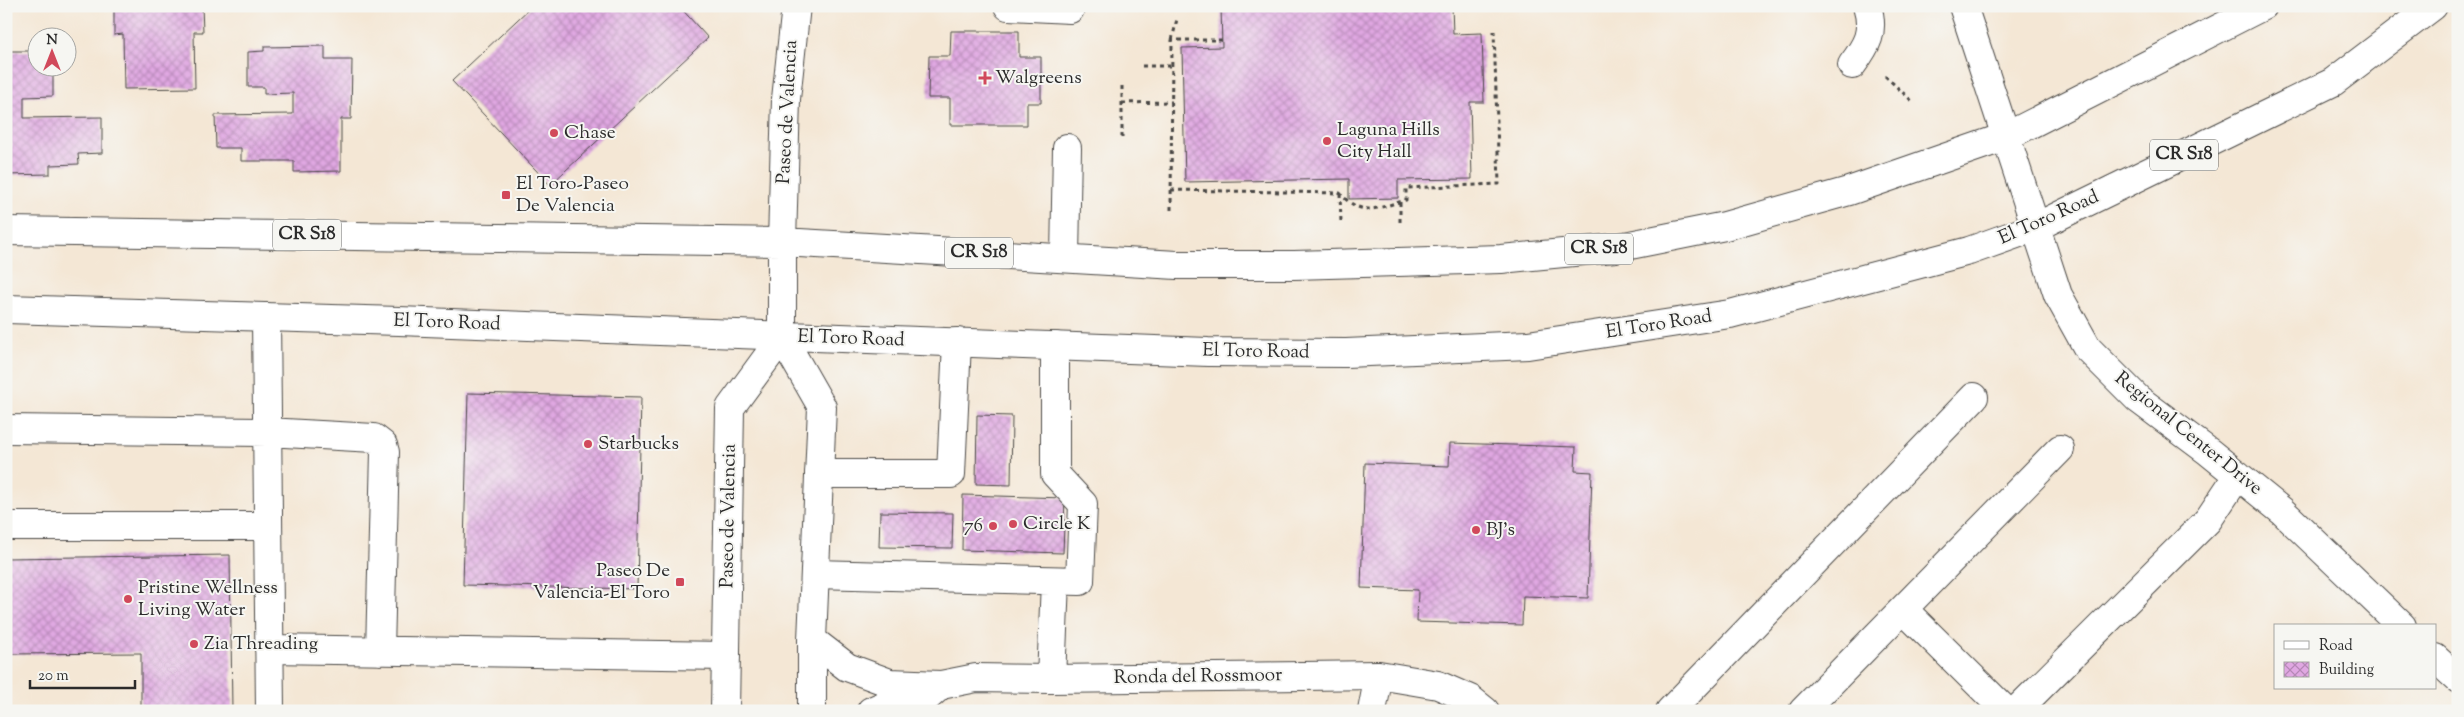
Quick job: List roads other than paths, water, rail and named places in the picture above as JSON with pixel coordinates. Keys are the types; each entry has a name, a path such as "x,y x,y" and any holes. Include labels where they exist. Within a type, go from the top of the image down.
{"main road":[{"name":"Paseo de Valencia","path":"796,6 786,99 782,242 782,337 822,407 812,640 812,711"},
{"path":"1008,6 1070,10"},
{"path":"1856,59 1868,44 1871,18 1867,6"},
{"name":"Regional Center Drive","path":"1963,6 2061,304 2088,349 2138,399 2282,510 2400,624"},
{"name":"CR S18","path":"6,231 782,242 1177,265 1294,265 1501,259 1616,248 1725,226 1848,191 2005,137 2263,6"},
{"name":"El Toro Road","path":"6,309 1208,352 1346,353 1528,345 1730,314 1969,251 2036,227 2333,82 2433,6"},
{"path":"1065,258 1067,148"},
{"path":"266,317 270,711"},
{"name":"Paseo de Valencia","path":"726,711 730,408 782,337"},
{"path":"819,474 951,474 957,342"},
{"path":"815,574 1080,581 1083,504 1055,474 1055,346"},
{"path":"1670,711 1974,397"},
{"path":"6,429 266,432 374,438 383,444 385,452 380,651"},
{"path":"1803,711 2060,449"},
{"path":"2016,711 2208,520 2238,475"},
{"path":"6,526 268,526"},
{"path":"1051,679 1055,581"},
{"path":"1903,609 2006,711"},
{"path":"812,640 847,667 890,683 941,685"},
{"path":"270,650 726,656"},
{"path":"2436,659 2458,679"},
{"path":"1372,711 1379,675"},
{"name":"Ronda del Rossmoor","path":"917,708 941,685 976,678 1051,679 1379,675 1438,685 1470,699 1485,711"},
{"path":"871,711 886,704 917,708"}],"place":[{"name":"Walgreens","path":"985,78"},
{"name":"Chase","path":"554,133"},
{"name":"Laguna Hills City Hall","path":"1327,141"},
{"name":"El Toro-Paseo De Valencia","path":"506,195"},
{"name":"Starbucks","path":"588,444"},
{"name":"Circle K","path":"1013,524"},
{"name":"76","path":"993,526"},
{"name":"BJ's","path":"1476,530"},
{"name":"Paseo De Valencia-El Toro","path":"680,582"},
{"name":"Pristine Wellness Living Water","path":"128,599"},
{"name":"Zia Threading","path":"194,644"}]}
